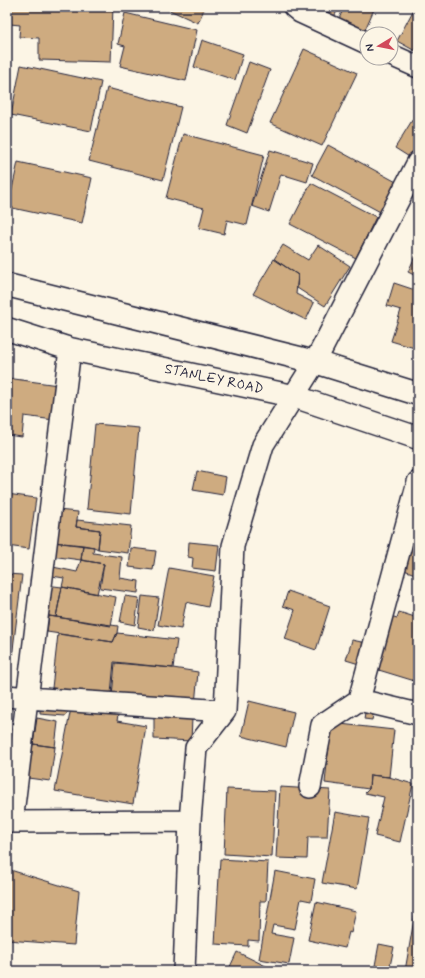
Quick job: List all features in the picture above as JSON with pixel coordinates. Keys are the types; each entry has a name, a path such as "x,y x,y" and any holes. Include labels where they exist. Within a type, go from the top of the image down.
{"main road":[{"path":"7,285 314,362 418,394"},
{"name":"STANLEY ROAD","path":"7,329 70,349 293,396 418,438"}],"street":[{"path":"294,7 300,12 359,39"},
{"path":"399,58 418,67"},
{"path":"184,971 190,821 196,748 225,711 233,546 263,445 314,362 418,162"},
{"path":"70,349 17,697 12,822 190,821"},
{"path":"310,787 322,725 359,700 418,482"},
{"path":"17,697 225,711"},
{"path":"359,700 418,714"}],"building":[{"path":"10,7 113,7 111,62 39,60 39,38 19,37 20,25 10,24"},
{"path":"163,7 205,7 198,23"},
{"path":"295,7 339,7 330,25"},
{"path":"344,7 375,7 367,26 359,26 359,30 338,21"},
{"path":"415,7 418,7 417,52 399,42 399,37"},
{"path":"125,13 197,30 186,81 120,66 125,46 118,44"},
{"path":"202,40 243,54 235,80 194,67"},
{"path":"304,49 357,73 322,146 270,123"},
{"path":"249,62 270,70 247,133 227,125"},
{"path":"21,65 101,82 91,131 11,115"},
{"path":"107,88 181,107 163,180 89,161"},
{"path":"416,114 418,115 418,154 414,160 395,148"},
{"path":"183,134 264,155 247,225 227,220 224,234 199,228 204,208 166,198"},
{"path":"328,145 400,184 384,214 312,175"},
{"path":"270,150 313,163 307,182 281,174 269,212 252,206"},
{"path":"18,162 92,178 82,223 8,207"},
{"path":"311,183 376,217 356,258 290,224"},
{"path":"283,245 308,260 318,245 350,266 325,306 297,288 298,275 274,259"},
{"path":"418,250 418,277 408,272"},
{"path":"274,259 298,275 296,294 314,303 306,320 253,294"},
{"path":"394,283 418,291 418,349 391,341 401,310 387,306"},
{"path":"7,378 58,385 54,420 24,416 22,437 7,435"},
{"path":"95,424 139,428 131,514 87,509"},
{"path":"197,471 226,477 223,495 193,490"},
{"path":"7,494 36,498 29,549 7,546"},
{"path":"57,510 78,512 76,527 100,530 98,549 94,547 53,542"},
{"path":"77,520 131,526 128,553 98,549 100,530 76,527"},
{"path":"418,524 418,575 404,570"},
{"path":"53,542 83,545 81,560 51,556"},
{"path":"189,542 219,545 216,571 192,568 193,558 188,557"},
{"path":"83,545 94,547 93,553 122,557 120,578 139,581 138,593 100,588 104,564 81,560"},
{"path":"131,548 156,551 153,570 129,567"},
{"path":"81,560 104,564 97,594 62,587 64,578 46,575 48,566 77,572"},
{"path":"169,568 214,576 208,607 186,602 181,629 158,625"},
{"path":"7,574 22,575 10,674 7,674"},
{"path":"46,585 62,587 56,617 49,616 44,613"},
{"path":"62,587 116,597 111,626 56,617"},
{"path":"288,591 330,606 316,650 285,639 295,610 283,606"},
{"path":"125,596 139,598 135,625 120,622"},
{"path":"142,596 159,598 154,630 138,627"},
{"path":"376,611 397,618 399,612 418,618 418,682 346,660 352,640 366,643"},
{"path":"49,616 118,626 117,633 113,642 47,632"},
{"path":"117,633 177,640 173,668 114,662 111,694 52,688 58,634 113,642"},
{"path":"115,663 173,668 198,672 195,705 112,696"},
{"path":"367,699 382,716 373,715 372,720 364,719"},
{"path":"249,701 294,712 286,747 241,736"},
{"path":"40,706 71,708 65,716 40,714"},
{"path":"71,708 119,709 117,721 146,726 133,804 55,791"},
{"path":"154,716 192,718 191,741 154,739"},
{"path":"37,718 58,722 55,747 33,744"},
{"path":"331,723 394,730 389,777 370,775 369,789 325,783"},
{"path":"33,744 55,747 50,781 28,778"},
{"path":"370,775 389,777 413,784 400,842 375,836 384,797 365,793 369,789"},
{"path":"280,787 330,790 327,837 308,837 307,859 276,858"},
{"path":"227,789 275,791 272,857 224,854"},
{"path":"335,812 369,818 357,889 322,883"},
{"path":"220,859 268,862 266,901 260,901 259,941 248,940 248,946 215,944"},
{"path":"7,869 79,891 74,945 7,940"},
{"path":"275,871 315,879 311,901 301,899 295,929 273,925 271,934 294,938 289,964 259,959"},
{"path":"316,902 356,911 351,933 349,932 345,948 308,940"},
{"path":"417,902 418,971 405,971"},
{"path":"379,944 394,947 389,971 374,971"},
{"path":"237,952 276,971 228,971"}]}
